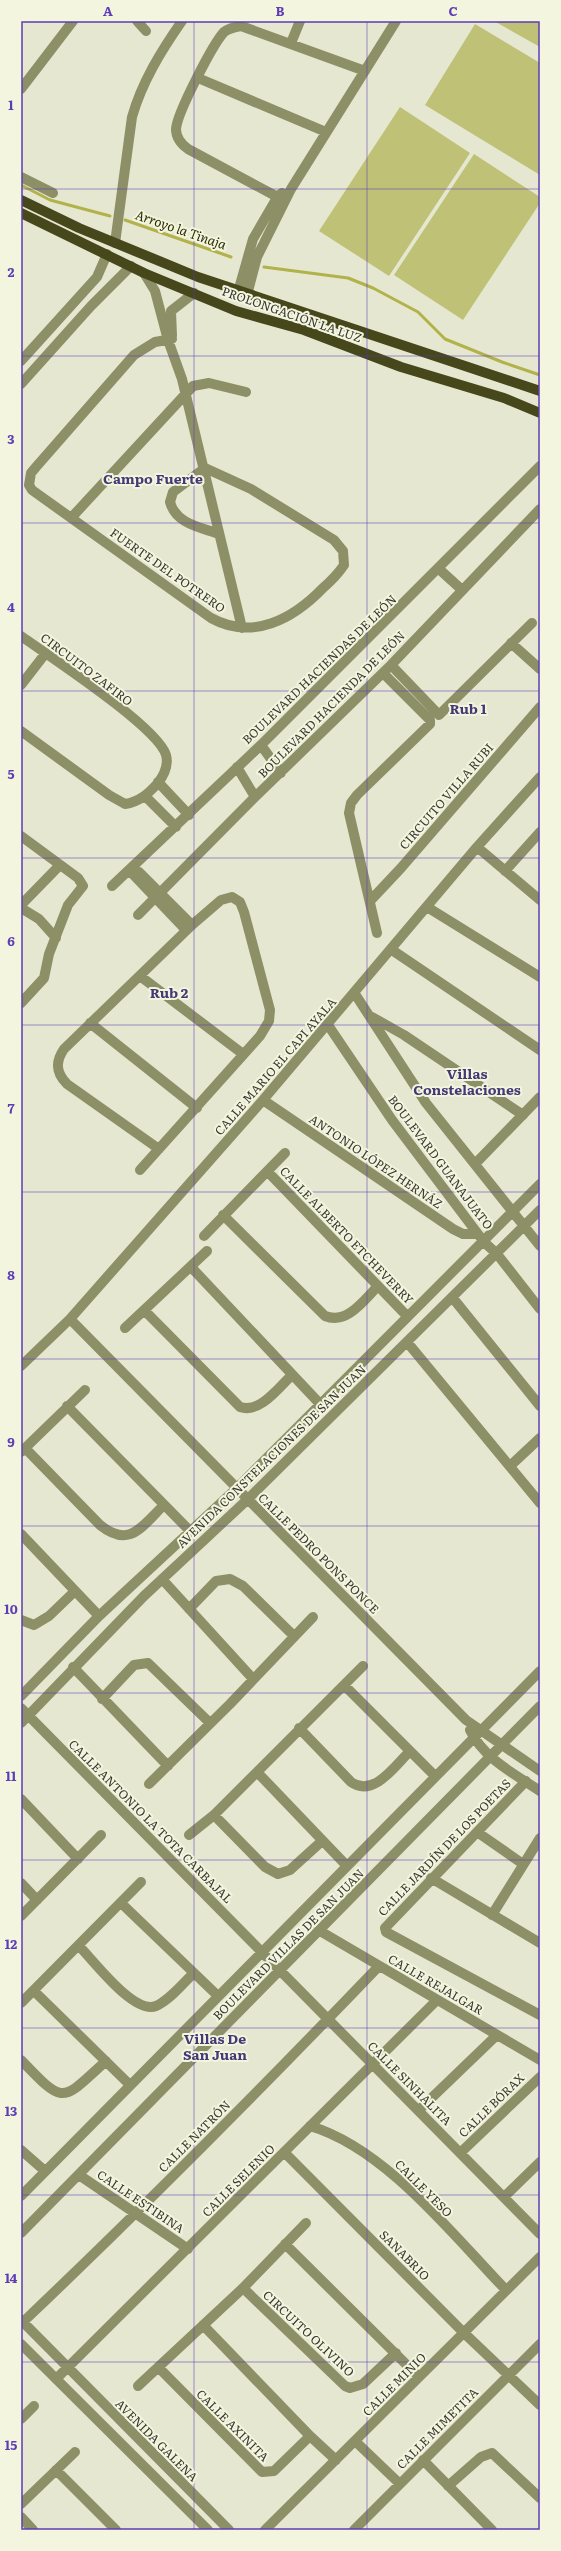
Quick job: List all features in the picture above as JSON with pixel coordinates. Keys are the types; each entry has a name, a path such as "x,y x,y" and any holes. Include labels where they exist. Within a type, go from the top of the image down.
{"main road":[{"name":"PROLONGACIÓN LA LUZ","path":"21,200 115,243 243,293 540,390"},
{"name":"PROLONGACIÓN LA LUZ","path":"21,213 144,273 236,311 304,330 401,367 504,398 540,413"}],"street":[{"path":"21,89 73,21"},
{"path":"137,21 146,31"},
{"path":"115,243 132,117 136,102 155,63 182,21"},
{"path":"290,43 300,21"},
{"path":"243,293 256,257 282,198 290,189 396,21"},
{"path":"282,198 182,144 176,130 178,118 198,78 223,34 234,26 254,29 365,71"},
{"path":"198,78 326,132"},
{"path":"21,177 53,193"},
{"path":"21,361 97,277 107,254"},
{"path":"21,384 91,306 131,266"},
{"path":"144,273 167,311 170,342 186,393 205,468 219,534 242,628"},
{"path":"167,311 194,293"},
{"name":"FUERTE DEL POTRERO","path":"170,342 144,347 134,355 36,467 29,480 32,490 72,517 211,618 226,626 242,628 282,621 307,605 340,571 345,559 343,551 334,540 251,490 205,468"},
{"path":"72,517 193,386 203,383 246,392"},
{"name":"BOULEVARD HACIENDAS DE LEÓN","path":"112,886 189,815 261,745 439,569 540,466"},
{"path":"205,468 174,492 170,502 175,514 181,519 219,534"},
{"name":"BOULEVARD HACIENDA DE LEÓN","path":"138,915 254,797 281,773 391,665 461,589 538,515"},
{"path":"439,569 461,589"},
{"path":"391,665 437,714 440,715 532,623"},
{"name":"CIRCUITO ZAFIRO","path":"21,636 103,694 160,745 167,761 164,773 145,796 125,804 117,800 21,731"},
{"path":"511,643 540,669"},
{"path":"21,685 45,654"},
{"path":"377,933 349,821 351,803 430,724 430,720 383,673"},
{"name":"CIRCUITO VILLA RUBI","path":"370,901 401,868 540,707"},
{"path":"261,745 281,773"},
{"path":"237,767 254,797"},
{"name":"CALLE MARIO EL CAPI AYALA","path":"21,1366 70,1319 263,1100 328,1026 477,847 540,777"},
{"path":"158,782 189,815"},
{"path":"145,796 176,827"},
{"path":"505,871 540,832"},
{"path":"21,836 58,866 83,883 82,887 72,897 62,921 49,954 44,978 22,999"},
{"path":"477,847 540,900"},
{"path":"56,938 39,919 21,906 58,866"},
{"path":"131,868 189,927"},
{"path":"140,1170 197,1108 266,1027 270,1010 240,902 232,897 226,897 189,927 90,1023 60,1055 57,1061 58,1075 68,1084 159,1149"},
{"path":"426,907 540,977"},
{"path":"392,950 540,1050"},
{"path":"140,976 243,1054"},
{"name":"BOULEVARD GUANAJUATO","path":"355,994 426,1103 540,1246"},
{"path":"370,1016 404,1035 523,1115"},
{"path":"90,1023 197,1108"},
{"name":"BOULEVARD GUANAJUATO","path":"328,1026 392,1120 481,1238 497,1254 540,1309"},
{"path":"475,1164 540,1097"},
{"name":"ANTONIO LÓPEZ HERNÁZ","path":"263,1100 453,1229 463,1234 481,1238"},
{"path":"204,1236 223,1215 268,1172 284,1153"},
{"name":"CALLE ALBERTO ETCHEVERRY","path":"268,1172 407,1316"},
{"name":"AVENIDA CONSTELACIONES DE SAN JUAN","path":"21,1696 99,1616 236,1489 321,1405 481,1238 513,1211 540,1184"},
{"name":"AVENIDA CONSTELACIONES DE SAN JUAN","path":"21,1723 25,1712 73,1668 162,1580 247,1500 540,1210"},
{"path":"223,1215 325,1316 337,1319 345,1316 378,1286"},
{"path":"126,1328 207,1251"},
{"path":"191,1267 321,1405"},
{"path":"452,1297 540,1406"},
{"path":"145,1311 240,1407 251,1408 258,1405 292,1375"},
{"name":"CALLE PEDRO PONS PONCE","path":"70,1319 236,1489 466,1720 540,1771"},
{"path":"407,1342 540,1503"},
{"path":"85,1390 23,1450 100,1525 112,1534 128,1536 136,1531 164,1505"},
{"path":"67,1406 190,1531"},
{"path":"510,1466 540,1438"},
{"path":"21,1534 99,1616"},
{"path":"189,1609 216,1582 230,1579 243,1586 294,1636"},
{"path":"162,1580 253,1679"},
{"path":"21,1620 34,1625 41,1622 75,1591"},
{"path":"149,1784 230,1704 313,1617"},
{"path":"102,1699 134,1665 148,1663 210,1723"},
{"path":"190,1835 214,1815 299,1728 363,1666"},
{"path":"73,1668 168,1766"},
{"name":"BOULEVARD VILLAS DE SAN JUAN","path":"21,2196 473,1736 540,1671"},
{"path":"344,1685 409,1752 435,1776"},
{"name":"BOULEVARD VILLAS DE SAN JUAN","path":"21,2233 540,1706"},
{"name":"CALLE ANTONIO LA TOTA CARBAJAL","path":"25,1712 262,1951"},
{"name":"CALLE PEDRO PONS PONCE","path":"466,1720 473,1736 490,1757 540,1791"},
{"path":"299,1728 352,1782 362,1787 370,1786 379,1780 409,1752"},
{"path":"257,1772 346,1865"},
{"name":"CALLE JARDÍN DE LOS POETAS","path":"526,1781 386,1924 386,1932 539,2013"},
{"path":"21,1799 78,1859"},
{"path":"214,1815 265,1867 278,1874 290,1870 322,1841"},
{"path":"477,1832 523,1864"},
{"path":"21,1916 101,1835"},
{"path":"492,1915 540,1838"},
{"path":"431,1878 540,1943"},
{"path":"21,2003 141,1882"},
{"path":"21,1883 37,1900"},
{"path":"121,1903 218,1996"},
{"name":"CALLE REJALGAR","path":"320,1931 540,2060"},
{"path":"79,1946 129,1998 140,2006 149,2007 160,2004 194,1973"},
{"name":"CALLE SINHALITA","path":"262,1951 540,2234"},
{"name":"CALLE NATRÓN","path":"22,2321 136,2213 329,2019 379,1966"},
{"path":"34,1991 130,2085"},
{"name":"CALLE SELENIO","path":"56,2379 437,2000"},
{"path":"419,2110 497,2035"},
{"path":"21,2060 47,2087 59,2094 75,2089 106,2061"},
{"name":"CALLE BÓRAX","path":"460,2153 540,2077"},
{"name":"CALLE YESO","path":"310,2126 337,2137 380,2163 506,2289"},
{"path":"21,2150 44,2171"},
{"name":"SANABRIO","path":"284,2152 463,2332 508,2376 539,2402"},
{"path":"504,2198 540,2162"},
{"name":"CALLE ESTIBINA","path":"79,2175 188,2249"},
{"path":"138,2386 243,2288 306,2223"},
{"path":"285,2244 419,2377"},
{"name":"CALLE MINIO","path":"265,2530 506,2289 540,2257"},
{"name":"CIRCUITO OLIVINO","path":"243,2288 339,2382 350,2388 363,2384 396,2353"},
{"name":"AVENIDA GALENA","path":"22,2321 66,2368 230,2530"},
{"path":"203,2325 310,2436 336,2460"},
{"path":"21,2344 208,2530"},
{"name":"CALLE MIMETITA","path":"354,2530 540,2344"},
{"name":"CALLE AXINITA","path":"158,2367 262,2472 274,2471 310,2436"},
{"path":"21,2419 34,2406"},
{"path":"355,2441 400,2484"},
{"path":"21,2504 75,2452"},
{"path":"448,2486 481,2457 492,2453 540,2498"},
{"path":"423,2460 492,2530"},
{"path":"56,2470 116,2530"},
{"path":"21,2518 33,2530"}],"green space":[{"path":"494,21 540,21 540,47"},
{"path":"475,24 540,63 540,175 425,105"},
{"path":"400,107 470,153 389,276 319,231"},
{"path":"474,154 540,197 540,203 463,320 394,275"}],"waterway":[{"name":"Arroyo la Tinaja","path":"21,185 50,200 110,216"},
{"name":"Arroyo la Tinaja","path":"125,220 231,257"},
{"name":"Arroyo la Tinaja","path":"264,267 348,278 373,288 418,312 445,339 502,362 540,375"}],"district":[{"name":"Campo Fuerte","path":"153,478"},
{"name":"Rub 1","path":"468,708"},
{"name":"Rub 2","path":"169,992"},
{"name":"Villas Constelaciones","path":"467,1082"},
{"name":"Villas De San Juan","path":"215,2046"}]}
